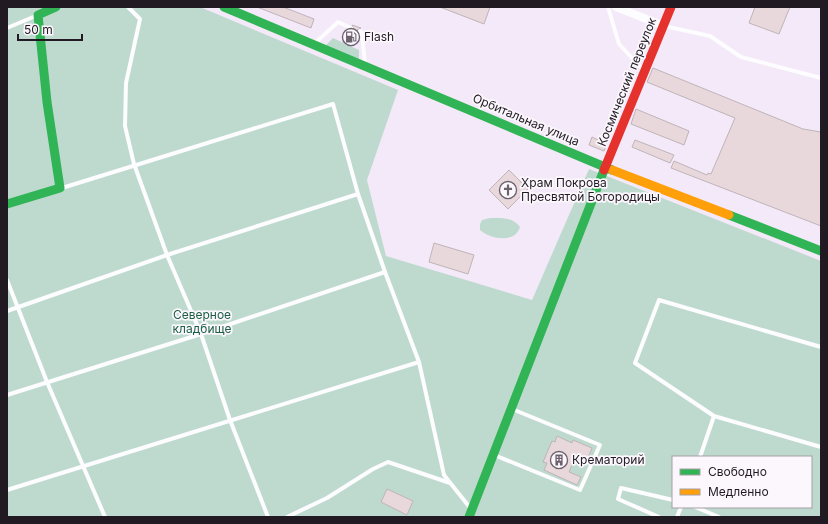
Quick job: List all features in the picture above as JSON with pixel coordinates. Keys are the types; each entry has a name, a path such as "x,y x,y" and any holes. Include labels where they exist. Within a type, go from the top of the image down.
{"street":[{"path":"7,204 60,188 47,102 38,15 56,7"},
{"name":"Орбитальная улица","path":"224,7 606,167 821,251"},
{"path":"616,7 664,26"},
{"name":"Космический переулок","path":"471,514 606,167 671,7"}],"lane":[{"path":"128,7 140,19 126,83 125,126 134,164 167,255 202,334 230,420 268,517"},
{"path":"608,7 619,44 644,71"},
{"path":"7,28 38,15"},
{"path":"314,44 338,22 350,28"},
{"path":"664,26 710,36 741,57 821,78"},
{"path":"360,32 362,33 365,66"},
{"path":"60,188 333,104 358,194 385,272 419,362 444,475 451,483 471,514"},
{"path":"7,311 167,255 358,194"},
{"path":"7,395 202,334 385,272"},
{"path":"7,280 47,382 105,517"},
{"path":"821,347 659,300 635,363 714,416 821,447"},
{"path":"7,490 83,465 419,362"},
{"path":"494,455 580,490 600,445 512,409"},
{"path":"700,456 714,416"},
{"path":"287,517 327,498 373,469 388,462 451,483"},
{"path":"659,517 618,500 621,488 672,500"},
{"path":"697,508 719,517"}],"green space":[{"name":"Северное кладбище","path":"7,7 200,7 398,90 367,180 386,256 532,300 589,169 821,261 821,517 7,517"},
{"path":"333,38 359,50 359,61 324,47"},
{"path":"490,218 503,218 511,220 520,227 513,236 508,238 490,236 480,230 480,224 482,220"}],"building":[{"path":"257,7 283,7 314,19 311,28"},
{"path":"440,7 490,7 484,24"},
{"path":"755,7 790,7 779,34 749,23"},
{"name":"Flash","path":"352,25 361,28 357,30 358,34 352,46 343,42 349,31 354,30"},
{"path":"653,68 803,129 821,132 821,226 671,168 674,161 707,175 708,173 711,174 735,118 647,82"},
{"path":"636,109 689,131 684,145 631,124"},
{"path":"592,137 607,144 604,151 589,145"},
{"path":"635,140 674,155 670,163 632,147"},
{"name":"Храм Покрова Пресвятой Богородицы","path":"509,170 528,189 508,209 489,190"},
{"path":"434,243 474,255 468,274 429,262"},
{"name":"Крематорий","path":"557,436 572,443 573,440 592,448 586,463 575,458 569,472 581,477 577,485 544,470 547,463 543,462 552,441 555,442"},
{"path":"387,489 413,501 407,515 381,502"}],"traffic: fast":[{"path":"7,204 60,188 47,102 38,15 56,7"},
{"path":"224,7 612,170"},
{"path":"469,517 604,170"},
{"path":"729,215 821,251"}],"traffic: slow":[{"path":"612,170 729,215"}],"traffic: jam":[{"path":"604,170 671,7"}],"place":[{"name":"Flash","path":"351,37"},
{"name":"Храм Покрова Пресвятой Богородицы","path":"508,190"},
{"name":"Крематорий","path":"559,460"}]}
